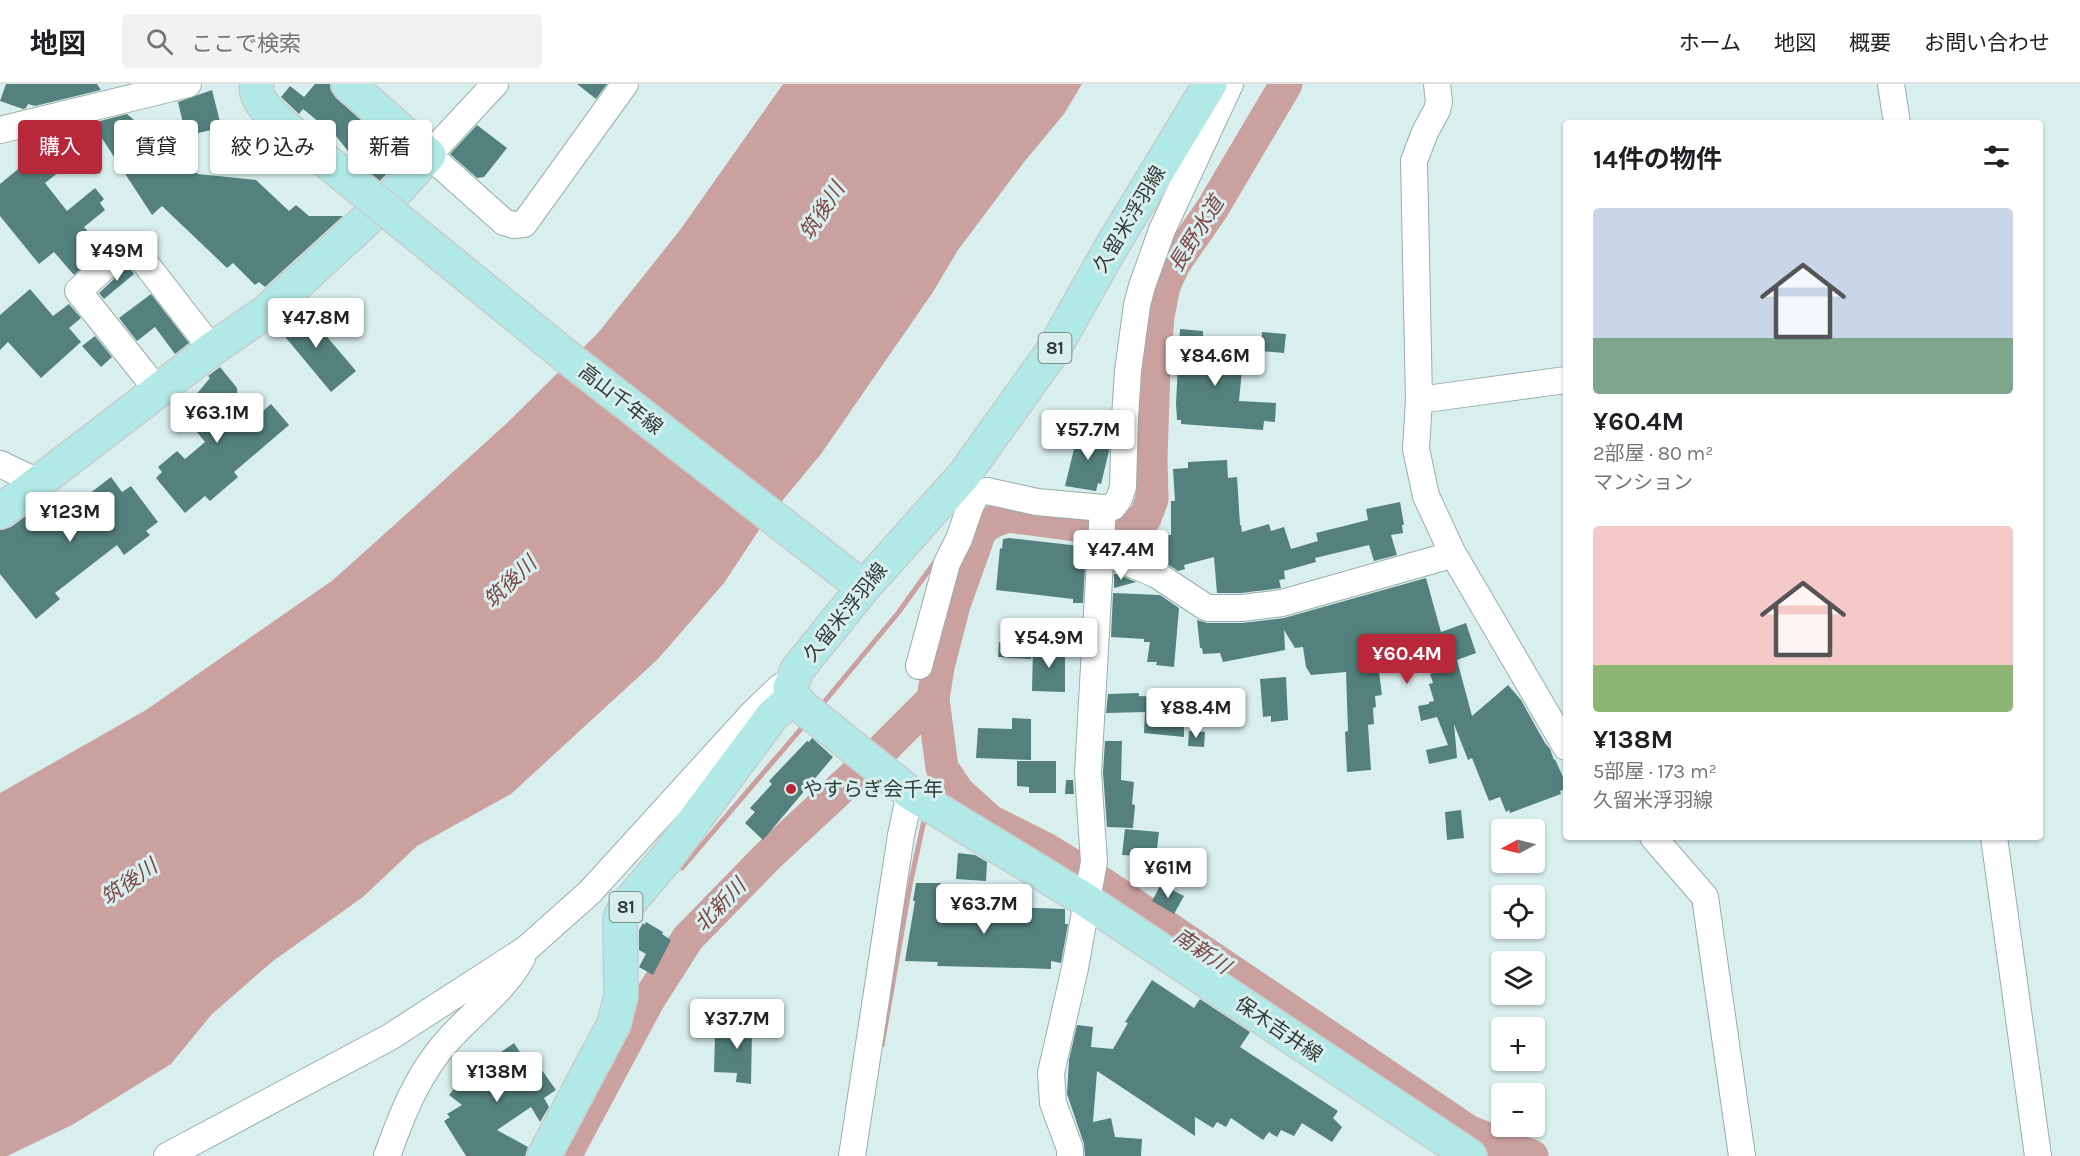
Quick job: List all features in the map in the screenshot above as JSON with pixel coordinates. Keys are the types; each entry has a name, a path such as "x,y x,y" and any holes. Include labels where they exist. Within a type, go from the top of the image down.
{"main road":[{"name":"高山千年線","path":"257,84 255,90 259,102 303,142 564,354 857,582"},
{"path":"348,84 390,120"},
{"name":"久留米浮羽線","path":"544,1156 614,1024 619,1010 622,983 620,918 626,906 665,860 772,716 799,692 857,582 964,475 1054,350 1109,251 1210,84"},
{"path":"0,512 273,305 388,200 411,174"},
{"name":"保木吉井線","path":"799,692 915,796 1088,895 1470,1156"}],"street":[{"path":"0,130 188,84"},
{"path":"432,151 495,84"},
{"path":"432,157 504,222 514,225 524,224 625,84"},
{"path":"919,666 947,562 977,493 987,491 1037,501 1103,508 1113,507 1119,499 1123,487 1128,371 1137,305 1142,286 1162,230 1230,84"},
{"path":"1437,84 1439,102 1437,110 1425,132 1414,161 1419,400 1416,449 1426,496 1452,552 1563,742"},
{"path":"1891,84 1897,120"},
{"path":"158,391 78,291 121,252 128,249 139,255 212,349"},
{"path":"1419,400 1563,380"},
{"path":"0,464 38,482"},
{"path":"1070,1156 1070,1149 1053,1103 1051,1073 1075,968 1094,862 1088,773 1103,508"},
{"path":"1101,549 1157,575 1207,608 1242,608 1282,603 1444,557 1452,552"},
{"path":"167,1156 390,1037 526,949 590,892 753,713 799,692"},
{"path":"852,1156 901,835 915,796"},
{"path":"1656,840 1705,897 1742,1156"},
{"path":"1994,840 2038,1156"},
{"path":"387,1156 413,1090 426,1069 448,1040 513,975 526,949"}],"water":[{"name":"筑後川","path":"783,84 1082,84 1064,114 1024,162 958,250 933,292 821,454 763,524 724,583 658,659 511,794 417,846 363,897 273,961 212,1014 171,1064 72,1125 7,1156 0,1156 0,793 146,710 333,580 411,510 507,423 598,333 680,230"}],"building":[{"path":"6,84 97,84 101,90 35,106 28,104 23,109 0,101"},
{"path":"315,84 330,84 331,91 336,98 361,120 348,120 348,151 336,136 336,120 316,120 303,109 299,114 281,97 290,86 304,97"},
{"path":"577,84 607,84 596,99"},
{"path":"212,90 220,120 210,120 210,130 198,133 198,120 182,120 178,102"},
{"path":"127,114 134,120 114,120 114,157 102,138 102,120"},
{"path":"477,125 507,148 484,177 477,178 450,154"},
{"path":"18,169 18,174 56,174 45,183 67,211 95,188 104,199 100,203 105,210 84,227 102,249 74,275 54,252 39,264 0,216 0,184"},
{"path":"125,174 198,174 256,180 289,211 296,205 309,216 343,216 265,287 259,282 255,285 233,263 227,268 162,206 152,215"},
{"path":"372,174 386,174 380,181"},
{"path":"128,266 134,274 104,299 99,293"},
{"path":"30,289 53,316 69,304 81,318 69,328 81,342 41,378 8,342 0,350 0,315"},
{"path":"151,294 189,343 175,354 155,327 137,341 119,318"},
{"path":"301,306 356,371 331,392 277,327"},
{"path":"1180,329 1203,331 1203,336 1208,336 1207,347 1244,349 1239,401 1276,403 1275,422 1264,421 1263,430 1181,424 1181,420 1177,420 1176,403"},
{"path":"1262,332 1286,334 1284,353 1260,351"},
{"path":"95,336 112,357 101,367 82,346"},
{"path":"220,367 237,388 240,431 271,404 289,425 234,472 238,477 210,501 205,496 185,513 156,478 162,472 158,467 177,451 185,459 205,442 193,422 194,397 210,378 208,376"},
{"path":"1079,428 1109,439 1109,451 1101,484 1098,483 1096,491 1065,486"},
{"path":"1227,460 1228,478 1237,477 1242,532 1269,524 1271,531 1284,527 1291,549 1318,541 1316,533 1368,520 1366,509 1400,502 1403,533 1391,535 1397,555 1374,561 1369,545 1315,558 1316,562 1284,571 1285,579 1279,580 1281,588 1241,593 1217,593 1214,557 1184,565 1185,569 1178,571 1163,561 1129,546 1146,547 1161,554 1161,537 1171,535 1171,501 1175,501 1173,469 1188,468 1188,462"},
{"path":"111,477 122,492 131,486 158,522 146,531 150,535 124,555 117,545 55,593 60,599 36,619 0,574 0,530 11,527 31,512 44,529"},
{"path":"1003,539 1080,546 1086,549 1083,603 1073,603 1073,599 996,590 1000,548 1002,549"},
{"path":"1114,574 1117,574 1136,582 1114,588"},
{"path":"1426,578 1441,632 1466,623 1476,653 1457,660 1472,716 1508,685 1521,700 1555,759 1563,777 1561,794 1510,813 1509,810 1506,812 1500,797 1489,801 1472,758 1468,760 1454,724 1457,758 1429,764 1426,750 1448,745 1437,717 1421,721 1418,706 1434,701 1429,684 1433,683 1430,674 1438,672 1425,636 1375,642 1382,695 1375,696 1374,724 1368,725 1371,770 1347,772 1346,672 1311,675 1306,667 1303,647 1295,648 1284,630 1285,650 1223,662 1220,653 1203,654 1200,648 1197,620 1207,623 1242,623 1284,618"},
{"path":"1113,593 1160,595 1179,608 1174,667 1156,665 1157,662 1147,662 1150,642 1144,642 1144,639 1111,637"},
{"path":"999,642 1032,644 1031,659 998,657"},
{"path":"1033,646 1065,647 1065,692 1032,691"},
{"path":"1286,677 1288,720 1271,722 1271,716 1263,717 1260,679"},
{"path":"1139,693 1139,696 1180,698 1179,720 1184,721 1184,737 1144,733 1145,712 1106,713 1108,694"},
{"path":"1012,718 1031,719 1031,760 976,758 978,728 1012,729"},
{"path":"1189,731 1205,732 1204,747 1188,746"},
{"name":"やすらぎ会千年","path":"812,738 833,757 763,840 745,823 755,812 750,808 772,784 769,781"},
{"path":"1105,741 1122,741 1121,780 1134,782 1133,828 1107,827 1103,773"},
{"path":"1017,761 1056,761 1056,793 1029,793 1029,787 1017,786"},
{"path":"1066,780 1073,780 1074,794 1065,794"},
{"path":"1461,810 1464,838 1447,840 1445,812"},
{"path":"1125,829 1159,832 1156,857 1122,855"},
{"path":"958,853 975,855 987,862 986,881 956,879"},
{"path":"916,883 941,883 939,908 971,910 971,915 1009,917 1009,907 1065,909 1065,924 1068,924 1061,963 1051,961 1051,969 937,966 938,962 905,961"},
{"path":"1161,884 1184,896 1174,914 1152,901"},
{"path":"646,922 663,932 662,934 671,940 653,975 639,967 646,954 639,950 639,930"},
{"path":"1152,980 1194,1008 1200,999 1250,1032 1240,1047 1338,1111 1333,1118 1342,1127 1332,1142 1302,1123 1294,1136 1281,1130 1277,1137 1269,1132 1263,1140 1231,1118 1226,1127 1217,1122 1213,1128 1195,1117 1195,1136 1097,1071 1093,1122 1111,1118 1115,1137 1142,1139 1141,1156 1085,1156 1084,1144 1067,1094 1069,1060 1077,1025 1093,1027 1091,1047 1113,1049 1128,1023 1125,1022"},
{"path":"736,1016 757,1017 756,1033 752,1033 751,1084 736,1082 737,1073 714,1072 715,1037 735,1037"},
{"path":"514,1043 527,1063 534,1059 556,1090 544,1098 549,1107 540,1122 531,1107 497,1130 528,1147 525,1156 466,1156 444,1121 450,1117 447,1114 462,1105 449,1095 467,1073 464,1069 484,1055 488,1061"}],"waterway":[{"name":"長野水道","path":"1286,84 1212,209 1174,264 1164,286 1158,316 1154,368 1152,499 1145,518 1128,528 1113,530 1008,516 981,529 954,605 938,667 933,699 942,768 958,792 990,821 1046,849 1100,882 1468,1131 1532,1156"},
{"path":"820,707 898,613 937,559"},
{"name":"北新川","path":"565,1156 649,999 688,938 768,856 933,699"},
{"path":"682,868 806,723"},
{"path":"931,792 934,776 942,768"},
{"path":"882,1045 910,885 925,816"}],"place":[{"name":"やすらぎ会千年","path":"791,789"}],"water label":[{"name":"南新川","path":"1202,951"}]}
